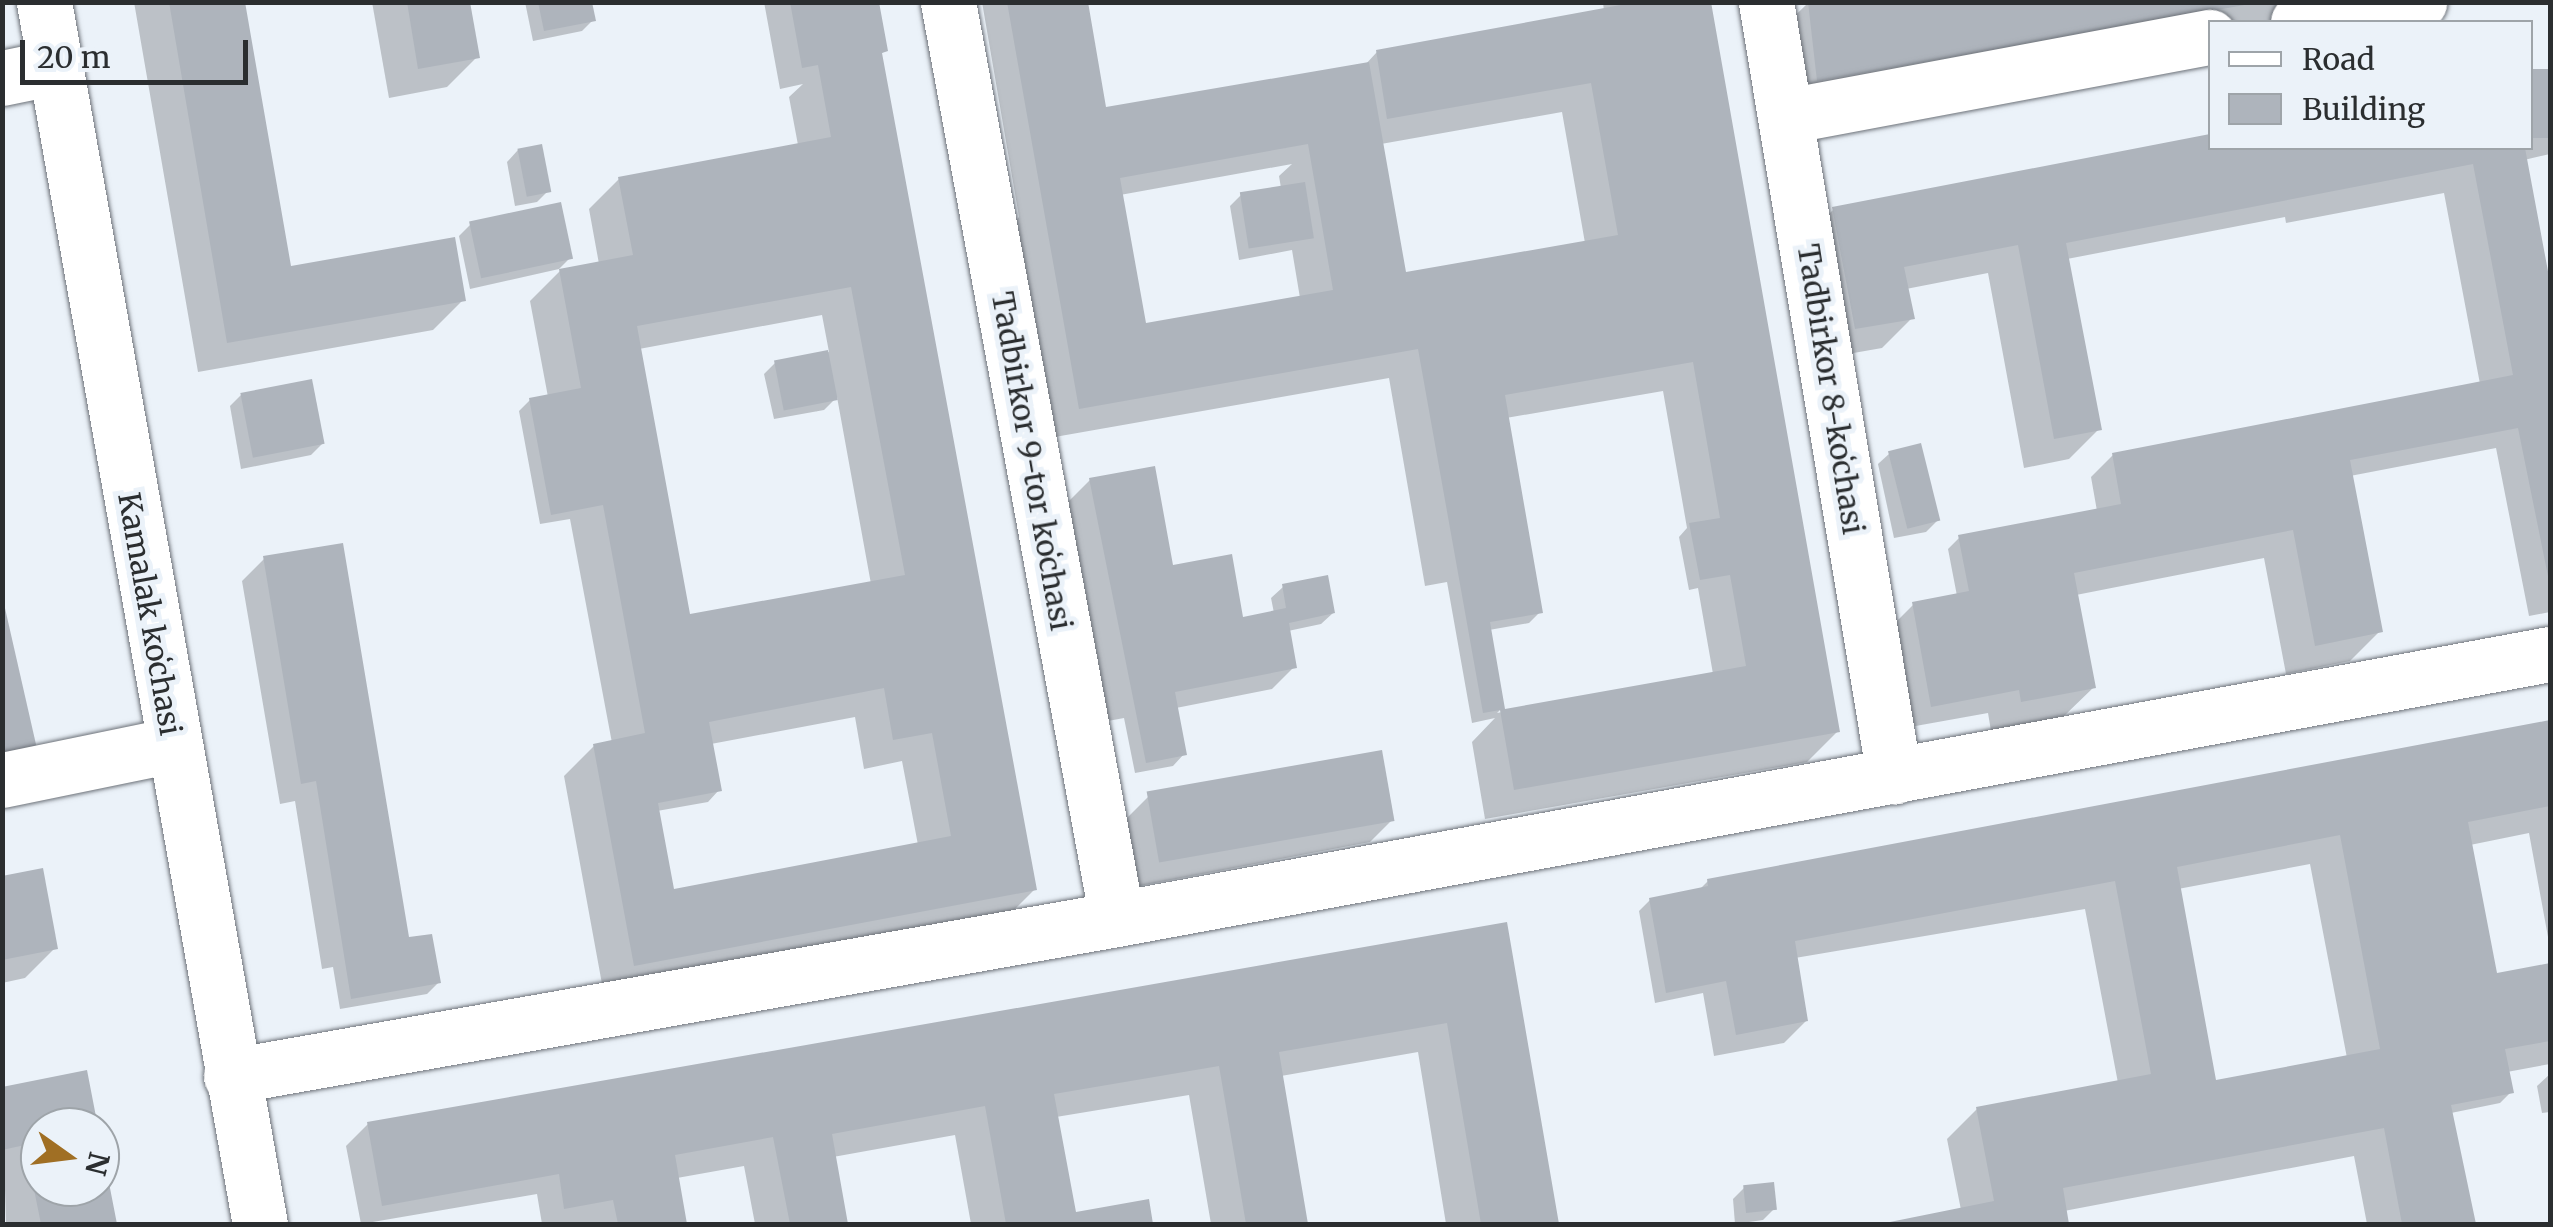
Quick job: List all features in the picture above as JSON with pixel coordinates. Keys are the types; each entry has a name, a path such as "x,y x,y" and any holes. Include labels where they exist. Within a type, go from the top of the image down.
{"street":[{"name":"Kamalak koʻchasi","path":"44,2 260,1224"},
{"name":"Tadbirkor 9-tor koʻchasi","path":"948,2 1117,919"},
{"name":"Tadbirkor 8-koʻchasi","path":"1766,2 1894,776"},
{"path":"2310,20 2420,2"},
{"path":"1786,116 2208,37"},
{"path":"2,78 55,67"},
{"path":"231,1076 1117,919 2550,654"},
{"path":"2,780 173,745"}],"building":[{"path":"169,2 245,2 291,266 455,237 466,301 227,343"},
{"path":"407,2 470,2 480,58 418,69"},
{"path":"538,2 592,2 596,21 544,31"},
{"path":"790,2 879,2 888,51 882,53 1037,890 634,966 593,744 645,733 603,505 551,515 529,398 581,388 559,269 633,255 618,177 831,137 818,65 802,68","holes":["851,287 905,575 690,614 637,326","884,688 893,740 932,733 951,836 674,889 658,803 722,791 709,722"]},
{"path":"1007,2 1088,2 1106,107 1369,62 1406,272 1618,235 1591,83 1387,119 1376,50 1637,2 1711,2 1840,732 1514,790 1500,710 1483,713 1418,349 1079,409","holes":["1308,144 1333,290 1146,323 1120,178","1693,362 1720,518 1689,523 1700,580 1730,575 1746,666 1505,709 1490,622 1543,613 1505,395"]},
{"path":"1808,2 2250,2 2250,4 1817,81"},
{"path":"2533,69 2550,69 2550,138 2533,138"},
{"path":"2208,134 2208,150 2525,150 2550,282 2550,586 2518,428 2350,460 2383,632 2315,646 2293,530 2074,573 2096,688 2021,702 2019,690 1931,707 1912,602 1969,591 1958,535 2121,504 2112,453 2513,375 2473,164 2066,243 2102,430 2054,439 2018,245 1904,267 1915,319 1855,329 1832,207"},
{"path":"542,144 551,192 527,197 517,149"},
{"path":"1305,182 1314,238 1249,249 1240,192"},
{"path":"561,202 573,259 481,278 469,222"},
{"path":"828,350 838,400 784,411 774,360"},
{"path":"312,379 325,444 253,458 240,393"},
{"path":"1921,443 1940,521 1907,529 1888,451"},
{"path":"1155,466 1173,565 1232,554 1243,617 1286,608 1282,584 1328,575 1335,613 1289,623 1297,668 1175,692 1187,755 1146,763 1089,478"},
{"path":"343,543 409,937 432,934 441,983 351,999 316,781 301,784 263,556"},
{"path":"2,595 40,762 2,770"},
{"path":"2550,720 2550,806 2468,822 2497,973 2550,963 2550,1041 2505,1049 2514,1093 2451,1105 2476,1224 2402,1224 2384,1128 2063,1188 2069,1224 1880,1224 1994,1201 1976,1107 2151,1074 2115,881 1795,941 1808,1021 1736,1035 1726,981 1666,993 1649,898 1708,886 1707,879","holes":["2340,835 2380,1049 2216,1080 2177,867"]},
{"path":"1382,750 1395,821 1159,862 1147,792"},
{"path":"43,868 58,949 2,960 2,876"},
{"path":"1507,922 1559,1224 1481,1224 1447,1023 1279,1052 1308,1224 1246,1224 1219,1066 1054,1094 1076,1212 1149,1199 1153,1224 1006,1224 985,1106 832,1134 848,1224 790,1224 773,1137 675,1155 687,1224 618,1224 613,1200 564,1209 559,1174 382,1206 367,1122"},
{"path":"87,1070 94,1107 20,1107 20,1146 2,1150 2,1087"},
{"path":"1774,1182 1777,1210 1746,1213 1743,1185"},
{"path":"38,1207 114,1207 117,1224 41,1224"}]}
